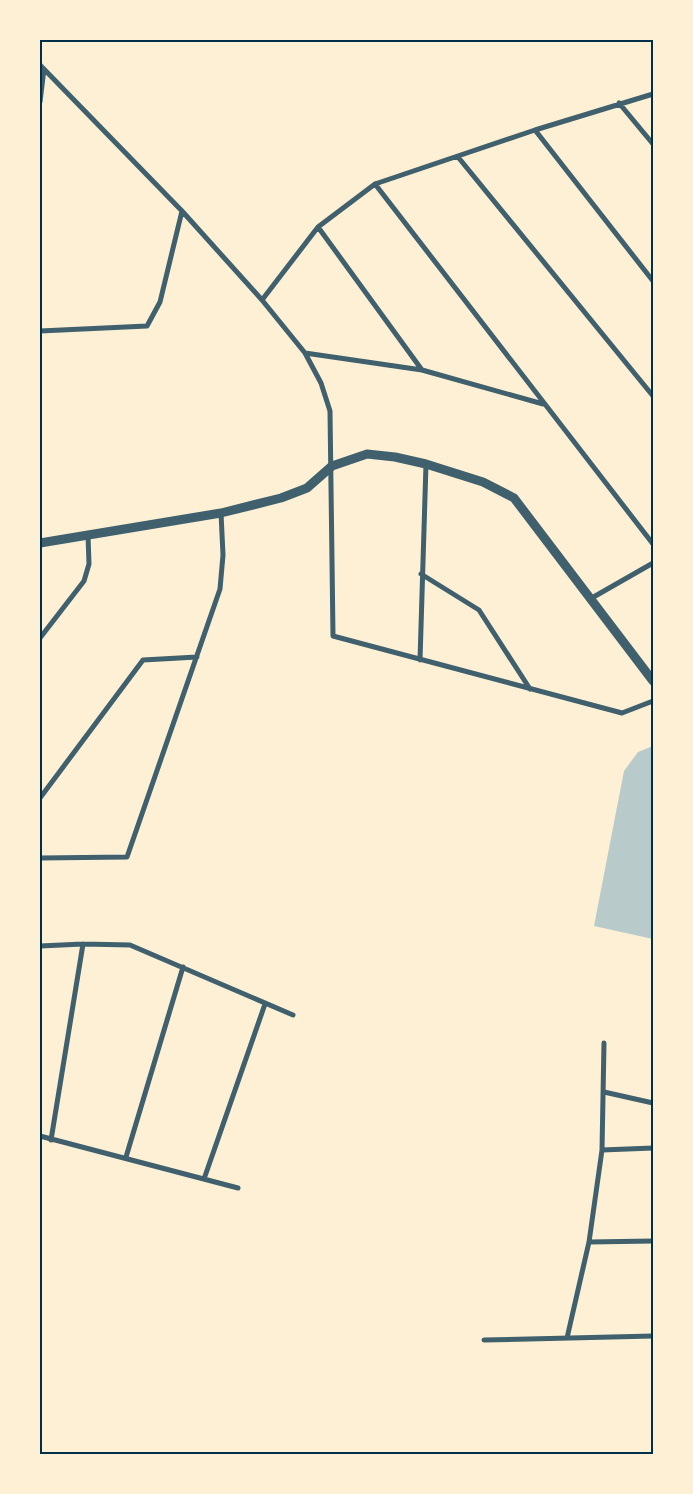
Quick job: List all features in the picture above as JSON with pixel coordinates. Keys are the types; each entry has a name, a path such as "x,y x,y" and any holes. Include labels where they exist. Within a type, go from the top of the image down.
{"street":[{"path":"40,102 42,67"},
{"path":"42,67 182,211 262,300 305,354 321,383 330,411 333,636 622,713 653,701"},
{"path":"262,300 318,227 375,184 535,130 653,94"},
{"path":"619,103 653,144"},
{"path":"535,130 653,281"},
{"path":"458,157 653,396"},
{"path":"375,184 653,544"},
{"path":"40,331 147,326 160,302 182,211"},
{"path":"318,227 422,370"},
{"path":"305,354 422,370 543,404"},
{"path":"40,543 221,513 281,498 307,488 332,466 367,454 395,456 483,482 514,498 653,681"},
{"path":"420,660 421,574 426,464"},
{"path":"40,858 127,857 220,589 223,555 221,513"},
{"path":"40,638 84,581 89,564 88,534"},
{"path":"590,599 653,563"},
{"path":"421,574 479,610 531,689"},
{"path":"40,798 143,660 197,657"},
{"path":"51,1140 83,944"},
{"path":"40,946 83,944 130,945 293,1015"},
{"path":"126,1158 183,967"},
{"path":"204,1179 265,1004"},
{"path":"567,1338 589,1242 602,1150 604,1043"},
{"path":"604,1092 653,1103"},
{"path":"40,1136 238,1188"},
{"path":"602,1150 653,1148"},
{"path":"589,1242 653,1241"},
{"path":"484,1340 653,1336"}],"shaded area":[{"path":"653,746 653,939 594,926 624,771 638,752"}]}
